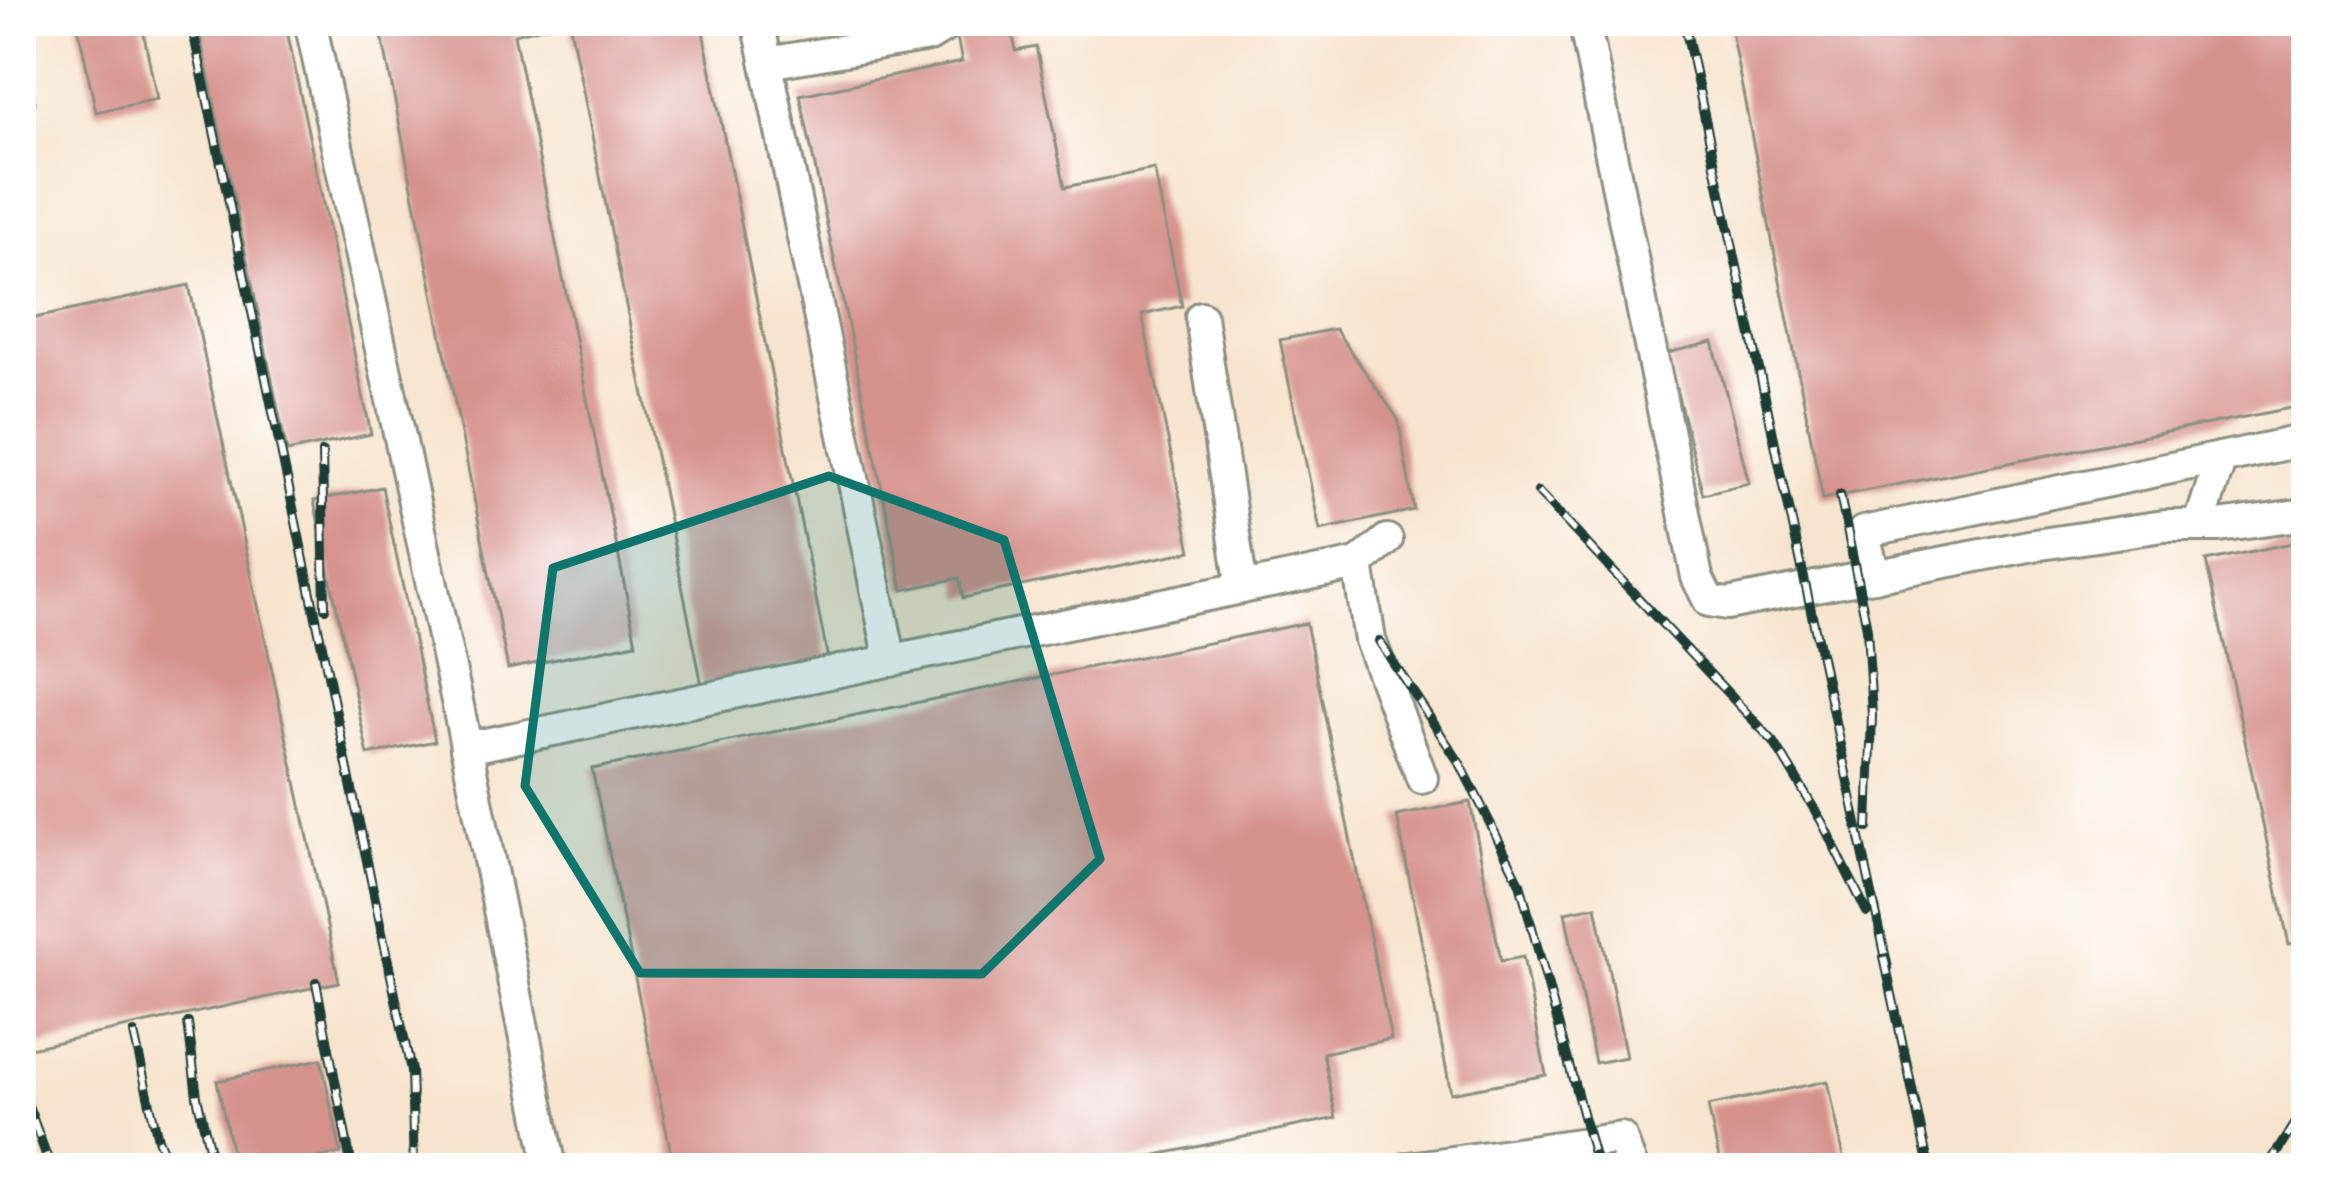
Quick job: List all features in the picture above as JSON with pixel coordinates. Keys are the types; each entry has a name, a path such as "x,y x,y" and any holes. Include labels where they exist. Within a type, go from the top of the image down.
{"lane":[{"path":"310,21 551,1168"},
{"path":"758,21 891,661"},
{"path":"767,63 929,36 953,21"},
{"path":"1584,21 1697,577 1709,601 1727,604 2164,526 2306,514"},
{"path":"1201,316 1242,588"},
{"path":"1875,576 1863,532 2306,440"},
{"path":"2199,526 2221,458"},
{"path":"2034,496 2045,544"},
{"path":"466,748 1358,564 1387,540"},
{"path":"1358,564 1370,640 1422,778"},
{"path":"1409,1168 1622,1138 1632,1168"}],"highlighted area":[{"path":"829,476 1004,540 1100,859 982,974 640,973 525,786 553,568"}],"building":[{"path":"77,21 141,21 157,99 96,112"},
{"path":"197,21 285,21 371,434 287,452"},
{"path":"379,21 566,21 514,34 636,643 508,669"},
{"path":"569,21 701,21 828,659 702,685"},
{"path":"1729,21 2306,21 2306,405 1823,499"},
{"path":"1010,22 1016,51 1036,47 1065,187 1154,169 1182,306 1142,315 1191,551 963,598 959,578 903,590 800,95 962,62 956,33"},
{"path":"21,47 35,103 21,106"},
{"path":"25,235 37,291 21,295 21,236"},
{"path":"189,285 339,982 21,1050 21,321"},
{"path":"1335,329 1398,419 1414,510 1320,530 1280,340"},
{"path":"1713,342 1749,483 1703,494 1667,353"},
{"path":"382,487 435,741 368,755 314,501"},
{"path":"2306,540 2306,693 2299,694 2306,726 2306,941 2289,944 2206,561"},
{"path":"1306,623 1391,1039 1323,1053 1336,1118 1094,1168 674,1168 592,769"},
{"path":"1470,802 1501,961 1523,957 1546,1075 1451,1093 1397,816"},
{"path":"1596,906 1626,1057 1595,1063 1565,912"},
{"path":"321,1059 341,1153 269,1168 235,1168 217,1081"},
{"path":"1827,1081 1845,1168 1721,1168 1708,1106"}],"railway":[{"path":"191,21 411,1071 414,1168"},
{"path":"1684,21 1888,968"},
{"path":"322,452 325,608"},
{"path":"1538,492 1774,742 1822,822 1867,912"},
{"path":"1840,495 1867,628 1872,715 1868,828"},
{"path":"1379,641 1461,765 1520,883 1597,1168"},
{"path":"1884,957 1929,1168"},
{"path":"316,982 352,1168"},
{"path":"188,1023 197,1097 214,1168"},
{"path":"134,1034 158,1139 170,1168"},
{"path":"21,1086 51,1168"},
{"path":"2267,1168 2306,1105"}]}
